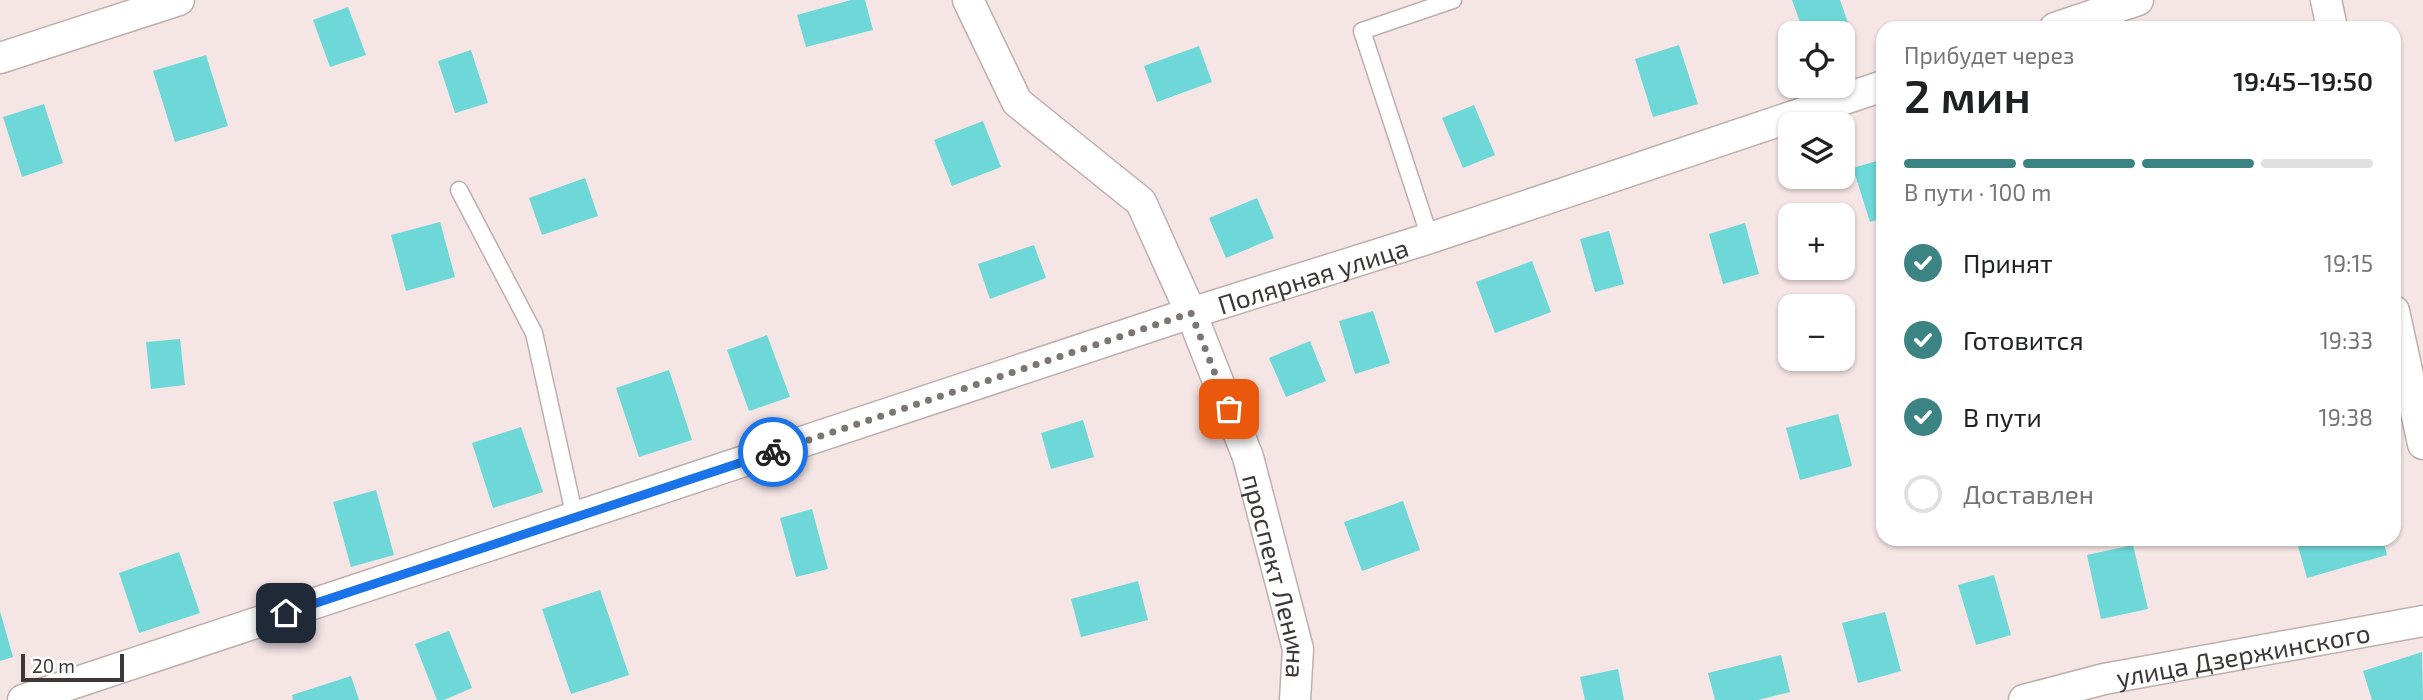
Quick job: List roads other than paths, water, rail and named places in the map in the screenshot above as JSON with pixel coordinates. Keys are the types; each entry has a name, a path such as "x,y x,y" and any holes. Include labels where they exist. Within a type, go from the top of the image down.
{"street":[{"path":"0,58 179,0"},
{"name":"проспект Ленина","path":"968,0 1017,102 1142,202 1191,313 1248,457 1298,649 1295,700"},
{"path":"2076,21 2138,0"},
{"path":"2326,0 2330,21"},
{"name":"Полярная улица","path":"23,700 1191,313 1430,238 1876,88"},
{"path":"2401,343 2423,444"},
{"name":"улица Дзержинского","path":"2024,700 2104,679 2423,621"}],"lane":[{"path":"1430,238 1362,31 1453,0"},
{"path":"459,190 534,333 575,518"}]}
